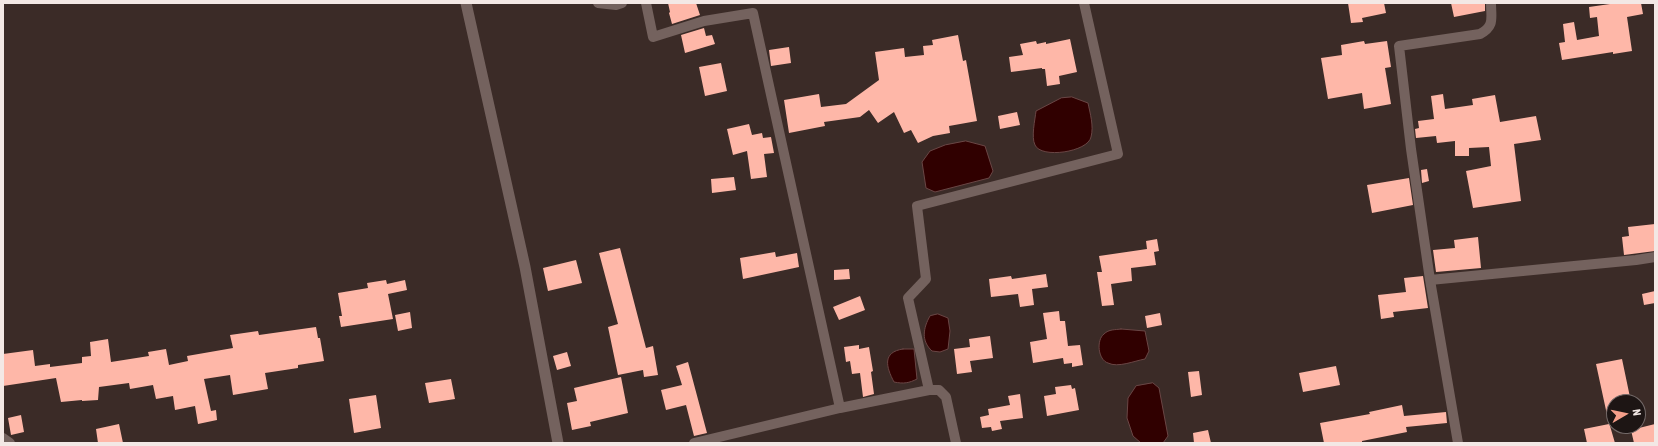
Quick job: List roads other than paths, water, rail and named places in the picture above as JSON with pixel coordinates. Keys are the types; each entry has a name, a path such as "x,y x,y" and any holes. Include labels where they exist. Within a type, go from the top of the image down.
{"street":[{"path":"466,3 525,267 558,443"},
{"path":"598,3 616,5 622,3"},
{"path":"646,3 653,37 704,20 753,13 840,408"},
{"path":"929,390 908,298 926,279 917,206 1118,154 1084,3"},
{"path":"1458,443 1430,280 1411,148 1399,46 1480,34 1487,30 1492,23 1491,3"},
{"path":"1430,280 1655,257"},
{"path":"694,443 840,408 929,390 939,390 946,397 956,443"},
{"path":"3,438 10,443"}]}
